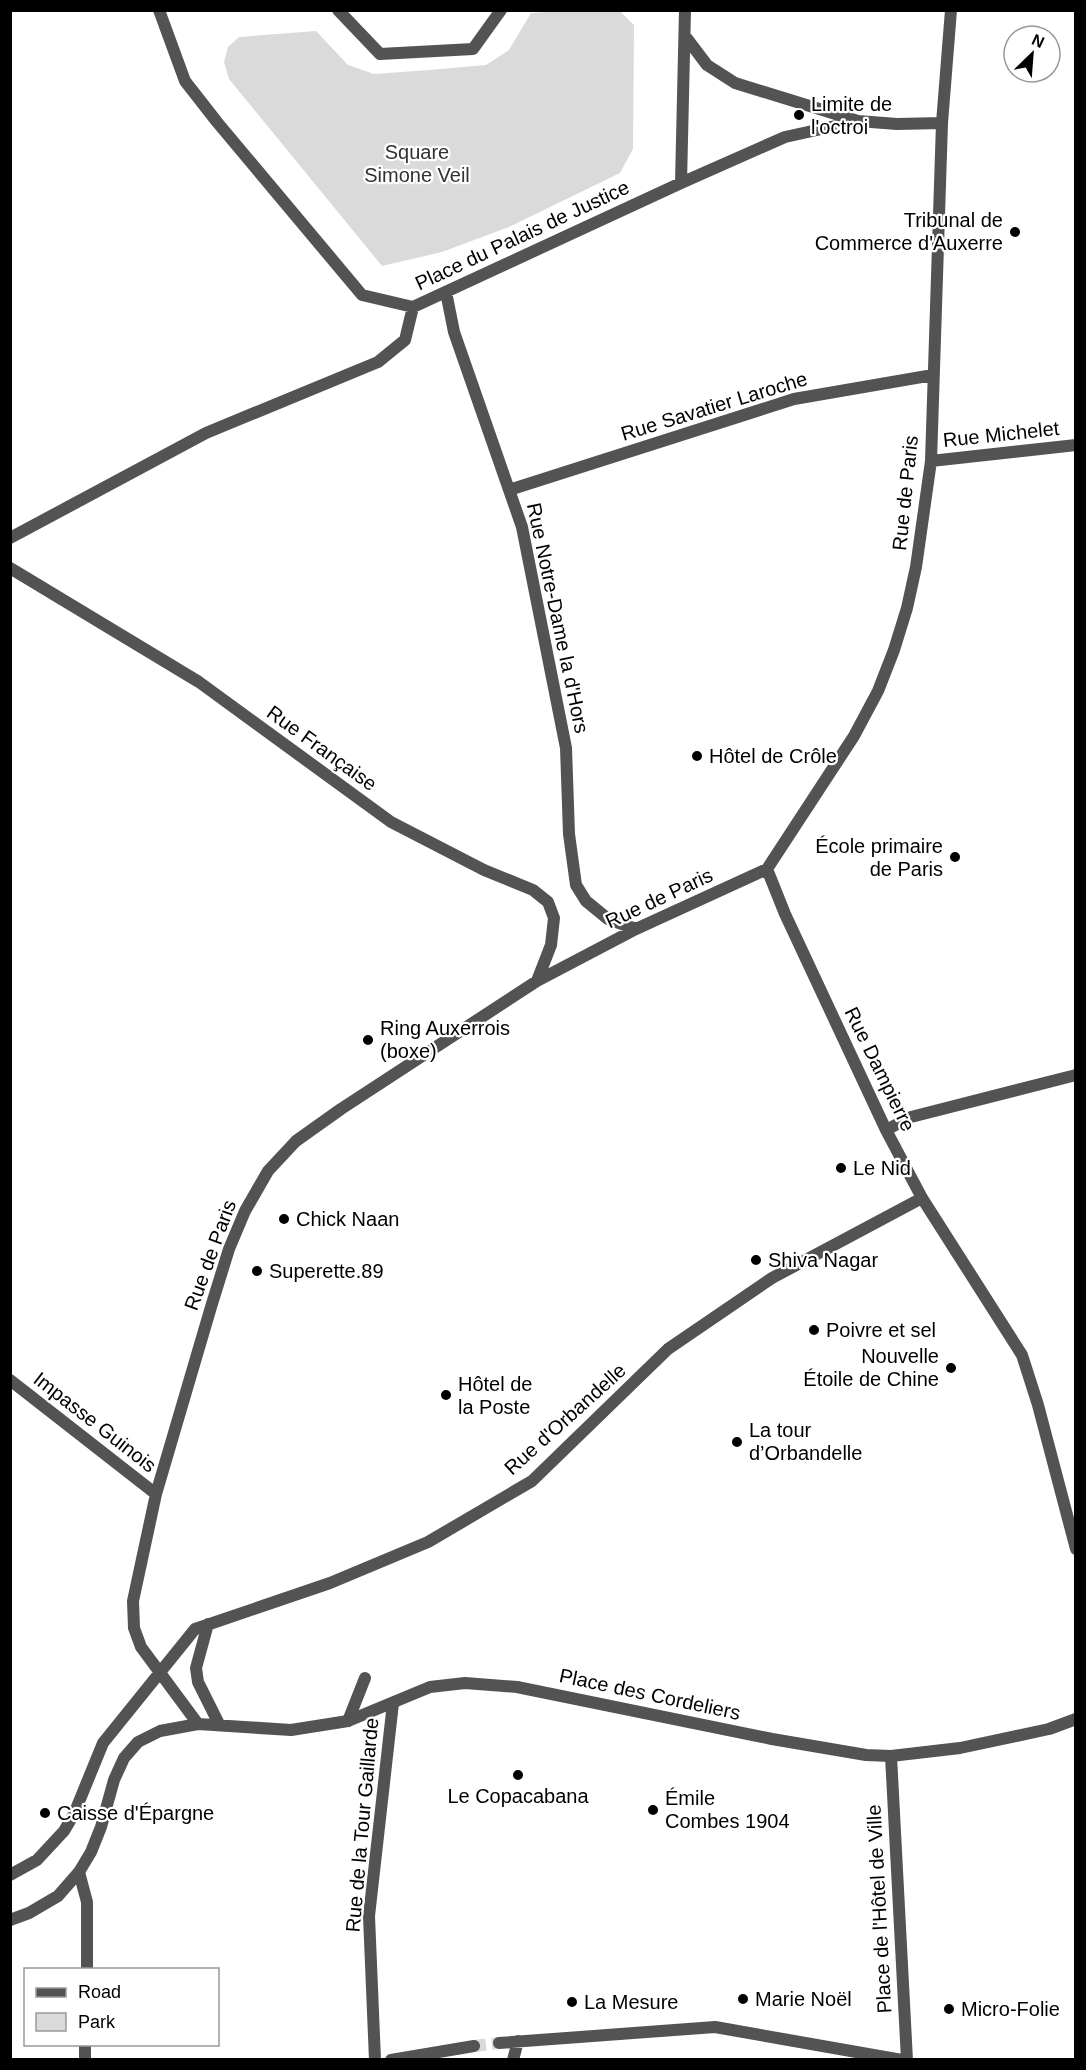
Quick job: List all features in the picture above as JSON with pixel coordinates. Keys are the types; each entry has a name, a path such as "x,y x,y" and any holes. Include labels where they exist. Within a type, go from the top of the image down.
{"street":[{"name":"Place du Palais de Justice","path":"159,10 185,81 362,295 413,307 785,137 858,121"},
{"path":"338,10 380,54 472,49 501,10"},
{"path":"681,183 685,10"},
{"name":"Rue de Paris","path":"198,1724 141,1647 134,1628 133,1601 156,1494 229,1249 245,1211 268,1171 296,1142 341,1109 537,981 636,929 767,869 854,736 878,691 907,608 916,567 931,461 942,123 951,10"},
{"name":"Place du Palais de Justice","path":"685,36 707,65 735,83 858,121 897,124 942,123"},
{"name":"Rue Notre-Dame la d'Hors","path":"446,292 454,332 522,527 566,748 569,834 576,885 586,902 608,919 636,929"},
{"path":"10,538 206,433 378,362 405,340 413,307"},
{"name":"Rue Savatier Laroche","path":"509,490 794,399 933,375"},
{"name":"Rue Michelet","path":"931,461 1076,445"},
{"name":"Rue Française","path":"10,568 199,682 391,822 484,870 533,890 548,902 554,918 551,945 537,981"},
{"name":"Rue Dampierre","path":"767,869 785,914 886,1130 922,1198 1022,1355 1038,1405 1076,1549"},
{"path":"886,1130 911,1118 1076,1075"},
{"name":"Rue d'Orbandelle","path":"10,1875 37,1860 64,1831 74,1814 103,1743 195,1629 330,1583 428,1542 532,1481 668,1349 772,1278 922,1198"},
{"name":"Impasse Guinois","path":"10,1380 156,1494"},
{"path":"208,1624 196,1668 198,1682 219,1724"},
{"path":"348,1721 364,1678"},
{"name":"Place des Cordeliers","path":"10,1920 29,1913 58,1896 79,1872 91,1852 101,1827 114,1780 124,1758 138,1742 160,1731 198,1724 291,1730 348,1721 430,1687 465,1683 517,1687 772,1739 866,1755 891,1756 960,1748 1073,1722"},
{"name":"Rue de la Tour Gaillarde","path":"375,2060 369,1916 393,1703"},
{"name":"Place de l'Hôtel de Ville","path":"891,1756 907,2060"},
{"path":"79,1872 87,1902 87,1968"},
{"path":"499,2043 716,2027 902,2060"},
{"path":"513,2060 518,2041"},
{"path":"391,2060 474,2046"}],"green space":[{"name":"Square Simone Veil","path":"583,10 620,11 634,25 633,149 620,173 509,227 442,252 382,266 229,79 224,62 228,47 239,37 316,31 348,65 374,74 486,65 509,50 531,13"}],"tunnel":[{"path":"474,2046 499,2043"}],"place":[{"name":"Limite de l'octroi","path":"799,115"},
{"name":"Tribunal de Commerce d'Auxerre","path":"1015,232"},
{"name":"Hôtel de Crôle","path":"697,756"},
{"name":"École primaire de Paris","path":"955,857"},
{"name":"Ring Auxerrois (boxe)","path":"368,1040"},
{"name":"Le Nid","path":"841,1168"},
{"name":"Chick Naan","path":"284,1219"},
{"name":"Shiva Nagar","path":"756,1260"},
{"name":"Superette.89","path":"257,1271"},
{"name":"Poivre et sel","path":"814,1330"},
{"name":"Nouvelle Étoile de Chine","path":"951,1368"},
{"name":"Hôtel de la Poste","path":"446,1395"},
{"name":"La tour d’Orbandelle","path":"737,1442"},
{"name":"Le Copacabana","path":"518,1775"},
{"name":"Émile Combes 1904","path":"653,1810"},
{"name":"Caisse d'Épargne","path":"45,1813"},
{"name":"Marie Noël","path":"743,1999"},
{"name":"La Mesure","path":"572,2002"},
{"name":"Micro-Folie","path":"949,2009"}]}
